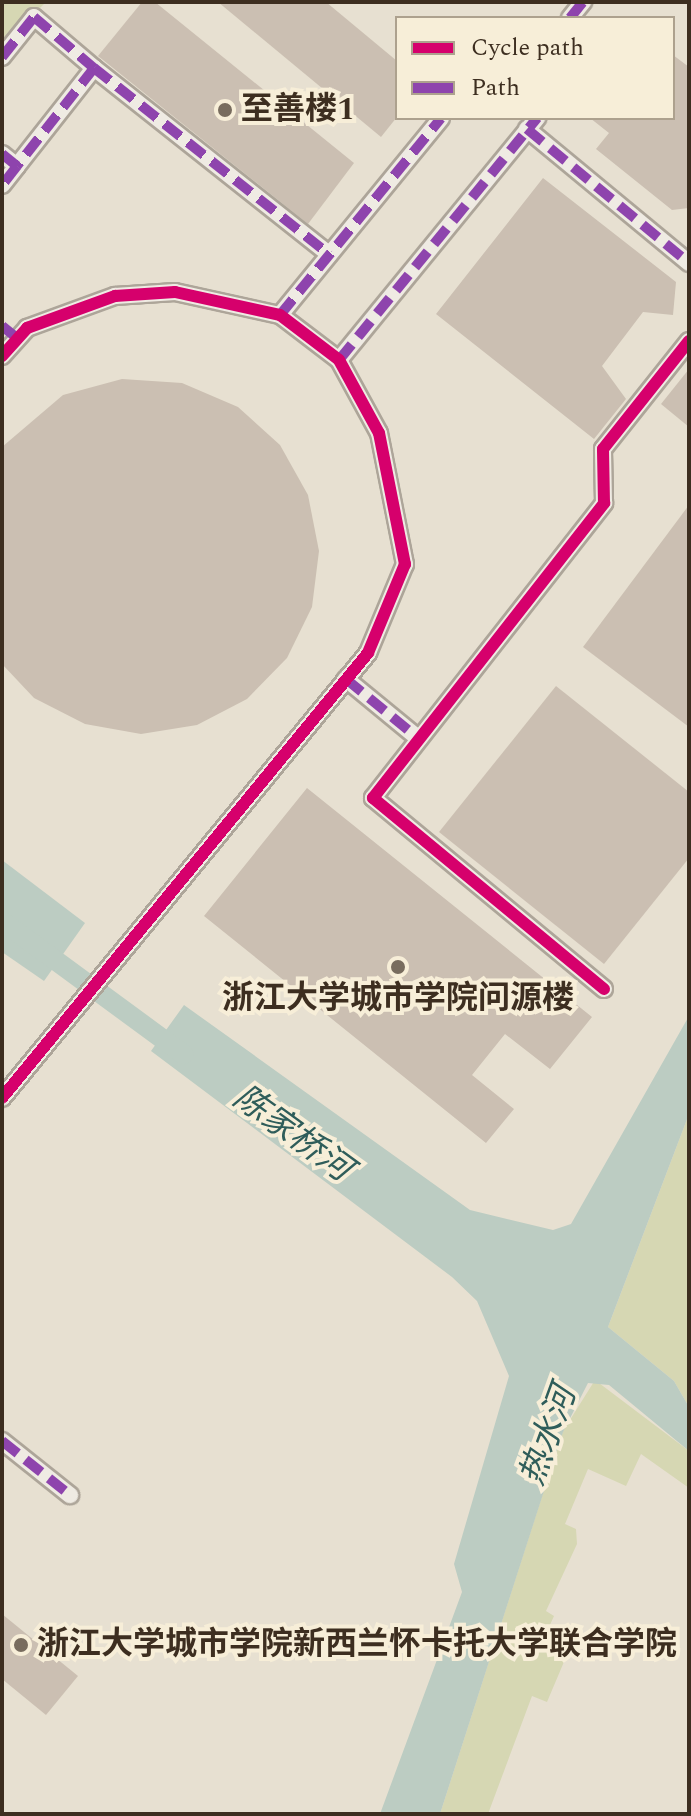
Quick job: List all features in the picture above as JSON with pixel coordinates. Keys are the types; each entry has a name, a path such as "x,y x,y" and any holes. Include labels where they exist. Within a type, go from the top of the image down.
{"street":[{"path":"2,57 34,17 329,254"},
{"path":"2,185 94,68"},
{"path":"280,315 439,120"},
{"path":"339,360 532,124 689,263"},
{"path":"2,154 17,166"},
{"path":"2,356 17,338 115,296 175,292 280,315 339,360 379,433 405,564 368,653 2,1098"},
{"path":"2,326 17,338"},
{"path":"604,989 373,798 604,503 603,449 689,341"},
{"path":"346,679 419,739"},
{"path":"2,1441 70,1495"}],"green space":[{"path":"2,2 46,2 2,46"},
{"path":"689,1114 689,1407 674,1381 608,1327"},
{"path":"595,1380 689,1451 689,1488 641,1454 626,1486 588,1469 565,1524 576,1529 577,1544 546,1611 554,1616 544,1638 569,1650 547,1702 532,1696 488,1814 440,1814 563,1431"}],"water":[{"path":"2,860 85,923 44,981 2,952"},
{"name":"热水河","path":"184,1005 470,1210 553,1230 571,1224 689,1016 689,1114 608,1327 674,1381 689,1407 689,1451 609,1385 588,1383 563,1432 440,1814 380,1814 462,1592 454,1564 509,1376 477,1301 452,1277 151,1051"}],"building":[{"name":"至善楼1","path":"142,2 155,2 354,163 308,224 98,56"},
{"path":"218,2 326,2 395,59 395,120 381,137"},
{"path":"675,56 689,67 689,208 672,210 596,149 609,133 593,120 675,120"},
{"path":"543,178 676,282 673,315 643,312 602,366 626,399 594,439 436,314"},
{"path":"689,369 689,427 661,404"},
{"path":"122,379 182,383 238,407 280,445 308,495 319,551 312,607 287,658 247,699 197,725 141,734 85,724 34,698 2,664 2,447 63,395"},
{"path":"689,505 689,727 583,647"},
{"path":"556,686 689,792 689,858 604,964 439,832"},
{"name":"浙江大学城市学院问源楼","path":"307,788 592,1017 550,1069 505,1034 472,1075 514,1109 486,1143 204,916"},
{"name":"浙江大学城市学院新西兰怀卡托大学联合学院","path":"2,1614 78,1676 46,1715 2,1679"}],"waterway":[{"name":"陈家桥河","path":"2,921 183,1054"}],"marked path":[{"path":"572,16 583,2"},
{"path":"2,57 34,17 94,68 17,166"},
{"path":"94,68 329,254"},
{"path":"280,315 439,120"},
{"path":"339,360 535,120"},
{"path":"527,129 689,263"},
{"path":"2,154 17,166 2,185"},
{"path":"2,326 17,338"},
{"path":"346,679 419,739"},
{"path":"2,1441 70,1495"}],"cycle path":[{"path":"2,356 27,328 115,296 175,292 280,315 339,360 379,433 405,564 368,653 2,1098"},
{"path":"604,989 373,798 604,503 603,449 689,341"}],"place":[{"name":"至善楼1","path":"225,110"},
{"name":"浙江大学城市学院问源楼","path":"398,967"},
{"name":"浙江大学城市学院新西兰怀卡托大学联合学院","path":"21,1645"}]}
